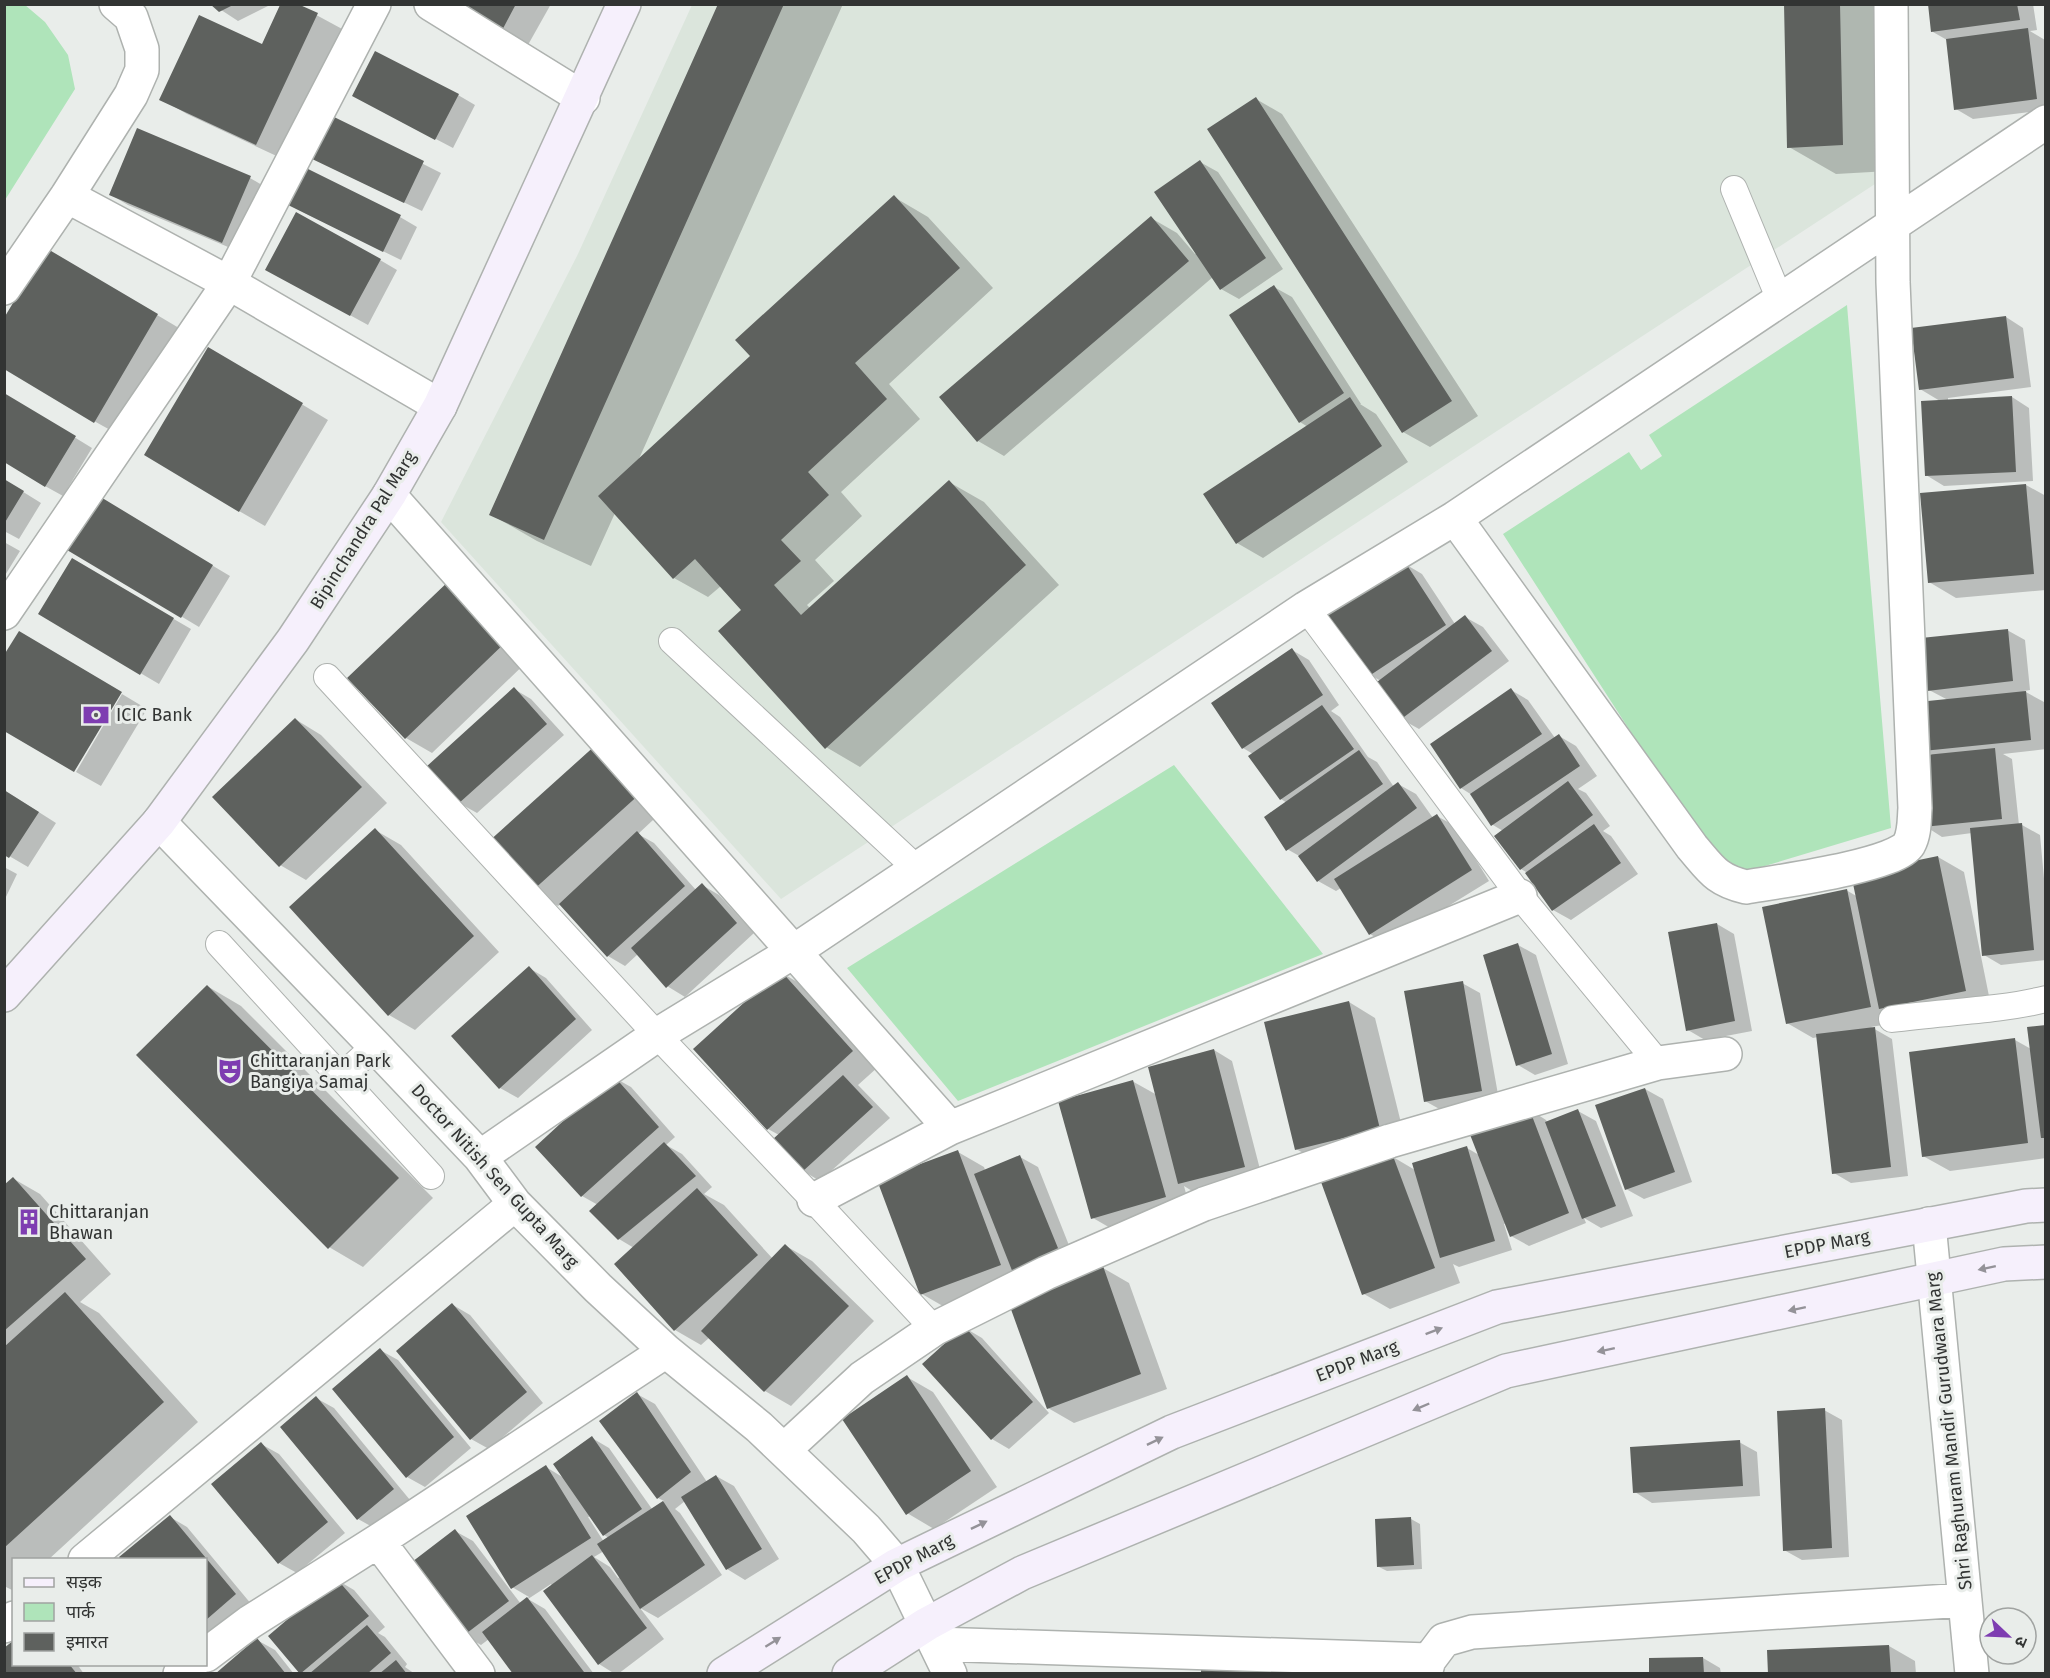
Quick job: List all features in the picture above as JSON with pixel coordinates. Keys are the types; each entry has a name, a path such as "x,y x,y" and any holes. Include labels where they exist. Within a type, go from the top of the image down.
{"main road":[{"name":"Bipinchandra Pal Marg","path":"4,995 159,822 293,640 389,495 440,406 583,98 624,4"},
{"name":"EPDP Marg","path":"724,1674 897,1565 1172,1432 1497,1307 1929,1224 2026,1206 2046,1205"},
{"path":"849,1674 931,1634 1022,1573 1506,1371 2004,1264 2046,1262"}],"street":[{"path":"4,288 67,196 131,95 142,70 142,49 131,17 116,4"},
{"path":"4,613 229,283 374,4"},
{"path":"431,4 583,98"},
{"path":"1455,518 1692,847 1713,872 1727,883 1746,887 1874,863 1900,853 1909,845 1914,830 1915,808 1892,225 1891,4"},
{"path":"480,1157 657,1035 793,952 1306,608 1455,518 2046,122"},
{"path":"67,196 229,283 440,406"},
{"path":"389,495 950,1128"},
{"name":"Doctor Nitish Sen Gupta Marg","path":"159,822 480,1157 515,1203 598,1288 666,1351 784,1450 866,1529 897,1565 950,1674"},
{"path":"814,1200 950,1128 1520,896"},
{"path":"784,1450 862,1378 934,1329 1046,1273 1204,1204 1390,1141 1658,1063 1725,1054"},
{"path":"87,1558 515,1203"},
{"name":"Shri Raghuram Mandir Gurudwara Marg","path":"1929,1224 1972,1674"},
{"path":"207,1654 250,1622 378,1541 666,1351"},
{"path":"378,1541 478,1674"},
{"path":"931,1634 1427,1667 1444,1640 1472,1632 1965,1600"}],"lane":[{"path":"1734,189 1780,300"},
{"path":"1306,608 1520,896 1658,1063"},
{"path":"672,641 916,868"},
{"path":"327,677 657,1035 934,1329"},
{"path":"219,944 431,1176"},
{"path":"1892,1019 2023,1004 2046,999"},
{"path":"341,1077 375,1046"}],"shaded area":[{"path":"692,5 1876,5 1875,184 781,899 441,522 577,256"}],"green space":[{"path":"5,4 25,5 45,22 68,55 75,89 5,200"},
{"path":"1847,305 1891,828 1725,878 1503,534 1629,452 1641,470 1662,456 1649,435"},
{"path":"1174,765 1323,954 958,1101 847,968"}],"building":[{"path":"210,4 235,4 219,12"},
{"path":"439,4 516,4 498,38"},
{"path":"718,4 784,4 544,540 489,515"},
{"path":"1784,4 1840,4 1843,145 1787,148"},
{"path":"1928,4 2017,4 2020,20 1931,32"},
{"path":"280,5 300,5 318,13 256,145 159,100 199,15 262,44"},
{"path":"2028,28 2037,99 1954,110 1946,39"},
{"path":"375,51 459,94 435,140 352,96"},
{"path":"1256,97 1452,401 1402,433 1207,129"},
{"path":"330,115 424,161 404,203 310,158"},
{"path":"137,128 251,176 222,243 109,195"},
{"path":"1200,160 1266,258 1220,290 1154,192"},
{"path":"302,166 401,215 383,252 284,203"},
{"path":"894,195 960,268 855,363 887,399 808,472 829,495 781,540 801,561 774,585 801,615 949,480 1026,565 825,749 718,631 741,610 695,559 673,579 598,496 750,356 735,340"},
{"path":"296,212 381,259 350,316 265,270"},
{"path":"1151,216 1189,261 977,442 939,397"},
{"path":"46,248 158,314 94,423 4,369 4,318"},
{"path":"1274,285 1344,393 1299,423 1229,315"},
{"path":"2006,316 2014,378 1919,390 1911,328"},
{"path":"208,347 303,403 239,512 144,455"},
{"path":"4,393 76,436 45,487 4,462"},
{"path":"2012,396 2016,472 1925,476 1921,401"},
{"path":"1350,397 1382,446 1236,544 1203,494"},
{"path":"4,479 24,491 4,524"},
{"path":"2026,484 2034,574 1928,583 1920,493"},
{"path":"99,496 213,565 181,618 67,550"},
{"path":"72,558 174,618 140,675 38,614"},
{"path":"1405,562 1446,625 1369,676 1327,614"},
{"path":"452,578 510,638 405,739 347,678"},
{"path":"1465,615 1492,651 1400,720 1373,685"},
{"path":"2008,629 2013,681 1927,691 1921,638"},
{"path":"19,631 122,692 74,772 4,731 4,655"},
{"path":"1292,648 1323,695 1242,749 1211,703"},
{"path":"514,687 547,724 458,804 426,767"},
{"path":"1511,688 1542,734 1460,789 1430,744"},
{"path":"2026,691 2031,740 1923,751 1918,702"},
{"path":"1322,705 1354,749 1280,800 1248,756"},
{"path":"295,718 362,787 279,867 212,797"},
{"path":"1559,734 1580,766 1491,826 1470,794"},
{"path":"598,743 642,792 531,892 487,843"},
{"path":"1995,748 2002,819 1923,827 1916,756"},
{"path":"1359,750 1383,784 1286,851 1264,817"},
{"path":"1568,781 1593,815 1520,870 1494,836"},
{"path":"1398,782 1417,808 1317,882 1298,856"},
{"path":"4,790 39,812 9,858 4,855"},
{"path":"1437,814 1472,870 1369,935 1334,879"},
{"path":"2022,823 2034,950 1982,956 1970,828"},
{"path":"1594,824 1621,863 1552,911 1525,873"},
{"path":"375,828 474,936 388,1016 289,907"},
{"path":"637,831 685,886 607,957 559,904"},
{"path":"1938,856 1966,991 1879,1009 1851,874"},
{"path":"702,883 737,923 666,988 631,948"},
{"path":"1847,889 1871,1007 1786,1024 1762,907"},
{"path":"1717,923 1735,1021 1686,1031 1668,932"},
{"path":"1518,943 1552,1054 1516,1066 1483,955"},
{"path":"529,966 576,1019 499,1089 451,1036"},
{"path":"780,970 853,1051 767,1130 693,1049"},
{"path":"1463,981 1482,1091 1424,1102 1404,991"},
{"path":"207,985 399,1178 328,1249 136,1055"},
{"path":"1349,1001 1380,1129 1295,1150 1264,1022"},
{"path":"2046,1025 2046,1138 2041,1138 2027,1027"},
{"path":"1875,1027 1891,1167 1832,1174 1816,1034"},
{"path":"2015,1038 2028,1143 1922,1157 1909,1052"},
{"path":"1214,1049 1245,1167 1178,1184 1148,1067"},
{"path":"613,1075 659,1127 581,1197 535,1147"},
{"path":"843,1075 873,1107 802,1172 772,1140"},
{"path":"1133,1080 1166,1197 1091,1219 1058,1101"},
{"path":"1645,1088 1675,1172 1625,1190 1595,1105"},
{"path":"1529,1108 1569,1213 1510,1237 1469,1132"},
{"path":"1578,1109 1616,1206 1582,1219 1545,1122"},
{"path":"664,1142 696,1176 618,1240 589,1211"},
{"path":"1467,1146 1495,1241 1440,1258 1412,1163"},
{"path":"958,1150 1001,1265 920,1295 877,1180"},
{"path":"1020,1155 1060,1253 1013,1273 974,1174"},
{"path":"1393,1156 1435,1268 1362,1295 1321,1182"},
{"name":"Chittaranjan Bhawan","path":"13,1177 86,1259 4,1331 4,1185"},
{"path":"697,1188 758,1255 674,1331 614,1264"},
{"path":"785,1244 849,1306 764,1392 701,1331"},
{"path":"1103,1266 1141,1374 1047,1409 1008,1301"},
{"path":"65,1292 164,1402 4,1548 4,1347"},
{"path":"452,1303 527,1392 470,1440 396,1351"},
{"path":"964,1326 1033,1402 991,1440 922,1364"},
{"path":"380,1348 454,1437 406,1478 332,1389"},
{"path":"907,1375 971,1471 906,1515 842,1419"},
{"path":"637,1392 691,1472 657,1499 599,1421"},
{"path":"316,1396 394,1489 357,1520 280,1427"},
{"path":"1825,1408 1832,1548 1783,1551 1777,1411"},
{"path":"592,1436 642,1509 603,1536 553,1464"},
{"path":"1740,1440 1743,1486 1633,1493 1630,1447"},
{"path":"261,1442 328,1522 278,1564 211,1484"},
{"path":"546,1465 591,1538 511,1589 466,1516"},
{"path":"716,1475 762,1549 726,1570 681,1497"},
{"path":"663,1501 705,1565 640,1609 597,1544"},
{"path":"170,1515 206,1558 120,1558"},
{"path":"1411,1517 1414,1565 1377,1567 1375,1519"},
{"path":"455,1529 509,1601 463,1636 408,1565"},
{"path":"592,1555 647,1628 598,1665 543,1591"},
{"path":"207,1559 236,1594 207,1619"},
{"path":"336,1578 369,1616 300,1674 268,1636"},
{"path":"527,1597 584,1672 582,1674 513,1674 482,1632"},
{"path":"367,1625 391,1653 367,1674 309,1674"},
{"path":"257,1638 286,1674 215,1674"},
{"path":"12,1642 12,1666 71,1666 77,1674 4,1674 4,1648"},
{"path":"1889,1645 1891,1674 1768,1674 1767,1650"},
{"path":"1703,1657 1704,1674 1649,1674 1649,1658"},
{"path":"396,1660 407,1674 379,1674"},
{"path":"1201,1664 1405,1674 1201,1674"}],"place":[{"name":"ICIC Bank","path":"96,715"},
{"name":"Chittaranjan Park Bangiya Samaj","path":"230,1071"},
{"name":"Chittaranjan Bhawan","path":"29,1222"}]}
